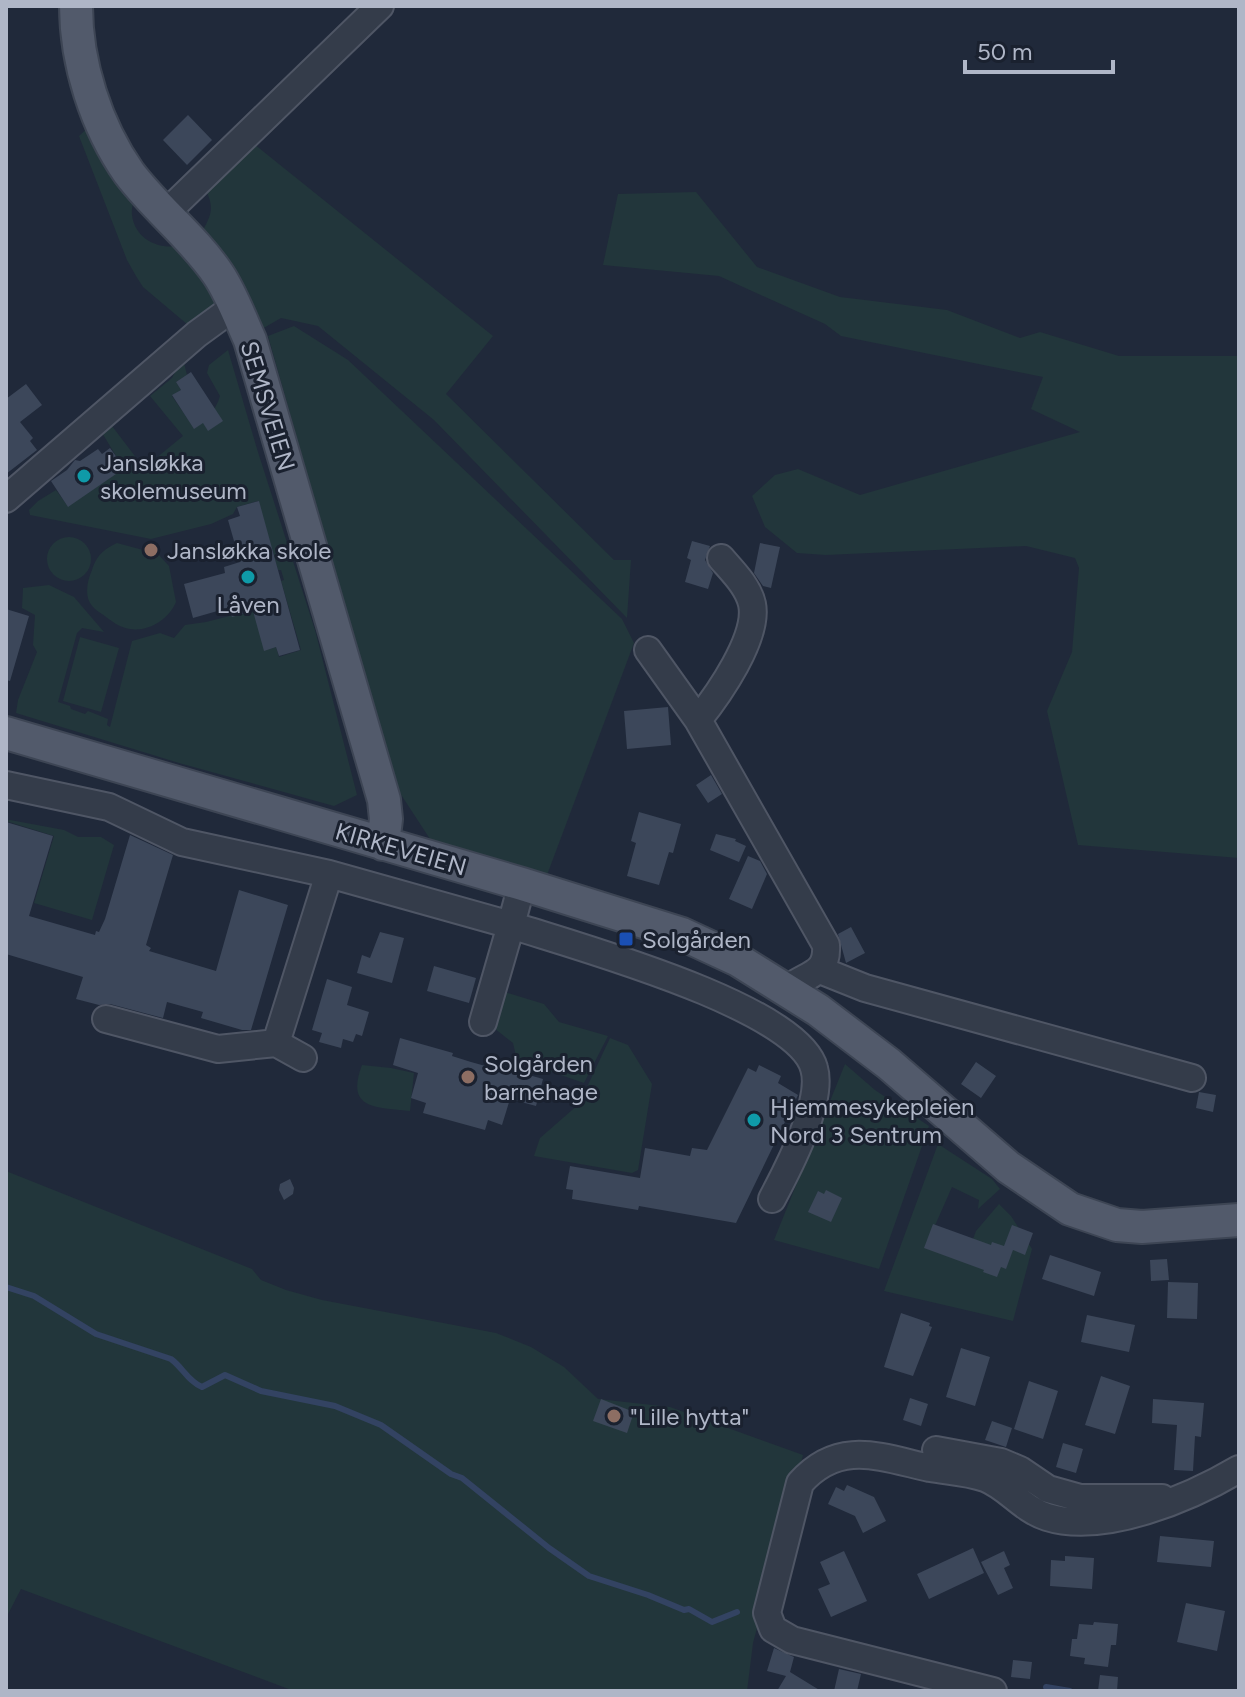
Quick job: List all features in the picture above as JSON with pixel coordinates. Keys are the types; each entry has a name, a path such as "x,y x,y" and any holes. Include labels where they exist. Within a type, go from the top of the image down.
{"main road":[{"name":"SEMSVEIEN","path":"76,6 83,63 91,94 107,133 129,173 219,275 250,340 384,800 386,819 383,844"},
{"name":"KIRKEVEIEN","path":"6,733 682,934 738,960 787,989 889,1064 1008,1167 1070,1209 1117,1225 1142,1227 1239,1220"}],"street":[{"path":"166,213 380,6"},
{"path":"6,499 197,334 234,307"},
{"path":"698,720 732,671 748,633 753,611 745,589 721,558"},
{"path":"648,650 698,720 826,945 827,959 820,970 801,978 787,989"},
{"path":"6,785 109,807 182,842 329,874 511,925 730,1001 781,1030 805,1050 814,1067 817,1090 793,1159 772,1199"},
{"path":"276,1043 329,874"},
{"path":"483,1022 522,884"},
{"path":"820,970 865,988 1192,1078"},
{"path":"106,1019 218,1049 276,1043 303,1058"},
{"path":"936,1450 1001,1462 1020,1470 1048,1489 1080,1498 1178,1498"},
{"path":"993,1691 805,1644 773,1629 767,1613 800,1483 813,1468 830,1459 860,1453 982,1477 1003,1487 1021,1504 1047,1517 1080,1521 1130,1516 1178,1498 1239,1469"}],"green space":[{"path":"93,123 131,191 132,215 138,232 159,245 185,244 218,307 194,330 143,287 127,260 79,136"},
{"path":"249,140 493,336 446,394 614,560 631,560 627,618 434,420 318,326 281,318 255,333 200,236 211,212 204,186"},
{"path":"696,192 757,267 840,297 947,310 1020,338 1040,332 1119,356 1239,356 1239,858 1078,845 1047,711 1072,652 1079,568 1075,558 1026,546 826,555 797,553 765,527 752,496 775,475 798,469 860,495 1080,432 1031,409 1043,377 841,336 825,324 719,276 603,265 618,194"},
{"path":"294,326 348,360 622,619 634,643 547,875 430,839 396,787 268,336"},
{"path":"228,350 315,630 357,795 334,806 16,713 37,652 33,645 35,615 22,608 23,588 49,585 74,597 104,632 82,628 77,633 58,702 85,714 88,711 108,719 107,725 110,727 132,641 160,633 174,638 185,625 253,610 265,650 276,647 279,657 301,650 281,581 284,580 281,570 278,570 258,501 237,507 233,514 211,524 151,539 30,515 29,510 38,501 56,490 68,506 122,466 101,431 112,426 144,468 183,436 150,396 172,378 180,363 184,363 187,375 176,382 181,390 172,396 194,428 203,422 220,396 207,373 209,365"},
{"path":"69,537 84,544 91,559 84,574 69,581 54,574 47,559 54,544"},
{"path":"117,543 158,554 169,566 176,602 169,614 158,623 137,629 123,627 98,611 89,601 88,585 96,560"},
{"path":"80,637 119,648 101,712 63,701"},
{"path":"6,821 64,830 78,837 101,837 114,845 92,920 34,903 54,836"},
{"path":"498,990 544,1004 559,1022 608,1036 584,1083 517,1060 513,1043 489,1024"},
{"path":"610,1038 628,1045 652,1084 638,1170 632,1173 534,1156 540,1138 579,1104"},
{"path":"845,1064 875,1090 929,1126 879,1269 774,1240"},
{"path":"362,1065 414,1073 410,1111 375,1107 361,1098 358,1080"},
{"path":"938,1144 992,1179 1000,1189 978,1209 979,1200 952,1187 933,1230 967,1255 976,1231 999,1204 1011,1216 1032,1249 1013,1321 884,1291"},
{"path":"6,1171 252,1269 261,1280 286,1290 322,1300 496,1333 531,1347 564,1367 598,1399 670,1407 803,1455 753,1643 747,1691 294,1691 21,1589 6,1618"}],"building":[{"path":"188,115 212,140 187,165 163,140"},
{"path":"191,372 223,421 208,431 203,423 194,429 172,395 181,390 176,382"},
{"path":"26,384 42,405 20,422 33,438 30,441 37,450 6,474 6,399"},
{"path":"110,448 123,466 68,507 51,481 75,460 80,461 98,449 102,454"},
{"name":"Låven","path":"259,501 300,650 279,656 276,647 264,651 253,611 232,617 228,608 193,618 184,584 225,573 224,567 240,562 228,520 240,516 237,507"},
{"path":"692,541 710,546 705,560 713,573 708,589 685,582"},
{"path":"760,543 780,547 771,588 763,586 754,573"},
{"path":"6,609 29,616 10,681 6,680"},
{"path":"668,707 671,745 627,749 624,711"},
{"path":"711,775 722,794 708,803 696,785"},
{"path":"639,812 681,824 659,885 627,876 636,843 631,841"},
{"path":"6,822 53,836 29,916 95,935 96,931 99,932 130,835 173,855 146,945 151,948 149,951 216,971 239,890 288,905 251,1030 201,1018 203,1012 167,1002 163,1018 76,999 83,977 6,954"},
{"path":"716,834 736,839 746,846 739,862 710,850"},
{"path":"748,856 760,861 767,874 752,909 729,899"},
{"path":"851,927 865,953 846,963 838,934"},
{"path":"380,932 404,938 392,983 357,973 362,955 370,958"},
{"path":"434,966 476,978 469,1003 427,991"},
{"path":"327,979 352,987 347,1005 369,1012 362,1036 356,1034 353,1042 343,1039 341,1048 319,1042 322,1033 312,1030"},
{"path":"400,1038 453,1053 452,1056 471,1062 489,1067 490,1064 543,1079 536,1106 510,1099 502,1125 488,1120 485,1130 423,1113 426,1103 411,1098 418,1073 393,1065"},
{"path":"976,1062 996,1076 981,1098 961,1084"},
{"name":"Hjemmesykepleien Nord 3 Sentrum","path":"759,1065 781,1076 778,1083 798,1095 736,1223 639,1206 638,1210 572,1199 573,1190 566,1189 570,1166 640,1178 645,1148 690,1156 692,1148 707,1150 748,1068 756,1072"},
{"path":"1199,1092 1216,1095 1213,1112 1196,1108"},
{"path":"290,1179 293,1194 284,1200 279,1190 280,1184"},
{"path":"826,1190 842,1198 831,1222 808,1212 818,1191 824,1194"},
{"path":"933,1224 991,1245 992,1242 1004,1246 1012,1225 1033,1233 1025,1255 1013,1250 1006,1269 1001,1267 997,1277 924,1248"},
{"path":"1050,1255 1101,1272 1094,1296 1042,1279"},
{"path":"1167,1259 1169,1280 1151,1281 1150,1260"},
{"path":"1168,1282 1198,1283 1197,1319 1167,1318"},
{"path":"901,1313 930,1323 932,1327 913,1376 884,1367"},
{"path":"1087,1315 1135,1325 1129,1352 1081,1342"},
{"path":"961,1348 990,1357 975,1406 946,1397"},
{"path":"1101,1376 1130,1386 1115,1434 1085,1425"},
{"path":"1029,1381 1058,1391 1043,1439 1014,1429"},
{"path":"910,1398 928,1404 921,1426 903,1420"},
{"name":"\"Lille hytta\"","path":"601,1399 634,1412 627,1433 593,1421"},
{"path":"1153,1399 1204,1403 1201,1437 1195,1436 1193,1471 1174,1470 1177,1425 1152,1423"},
{"path":"992,1421 1012,1428 1006,1447 985,1440"},
{"path":"1063,1443 1083,1449 1076,1473 1056,1467"},
{"path":"847,1485 874,1497 886,1521 863,1533 855,1516 828,1504 836,1487 844,1491"},
{"path":"1160,1536 1214,1541 1211,1567 1157,1562"},
{"path":"973,1548 984,1573 929,1599 917,1574"},
{"path":"844,1551 867,1601 831,1617 818,1589 830,1584 820,1562"},
{"path":"1004,1551 1010,1565 1004,1568 1013,1588 998,1595 981,1562"},
{"path":"1065,1556 1094,1558 1092,1589 1050,1586 1051,1560 1065,1561"},
{"path":"1186,1603 1225,1611 1217,1651 1177,1642"},
{"path":"1094,1622 1118,1624 1116,1645 1111,1645 1108,1667 1084,1664 1085,1658 1070,1656 1072,1639 1077,1639 1079,1624 1093,1625"},
{"path":"774,1648 794,1657 790,1672 821,1691 777,1691 786,1676 767,1671"},
{"path":"1013,1660 1032,1662 1030,1679 1011,1677"},
{"path":"839,1669 861,1674 857,1691 834,1691"},
{"path":"1100,1675 1118,1677 1117,1691 1098,1691"}],"waterway":[{"path":"6,1287 34,1296 96,1334 171,1359 202,1387 225,1375 261,1391 335,1406 381,1425 451,1474 462,1478 589,1576 684,1610 689,1609 712,1622 737,1612"},
{"path":"1046,1687 1070,1691"}],"place":[{"name":"Jansløkka skolemuseum","path":"84,476"},
{"name":"Jansløkka skole","path":"151,550"},
{"name":"Låven","path":"248,577"},
{"name":"Solgården","path":"626,939"},
{"name":"Solgården barnehage","path":"468,1077"},
{"name":"Hjemmesykepleien Nord 3 Sentrum","path":"754,1120"},
{"name":"\"Lille hytta\"","path":"614,1416"}]}
